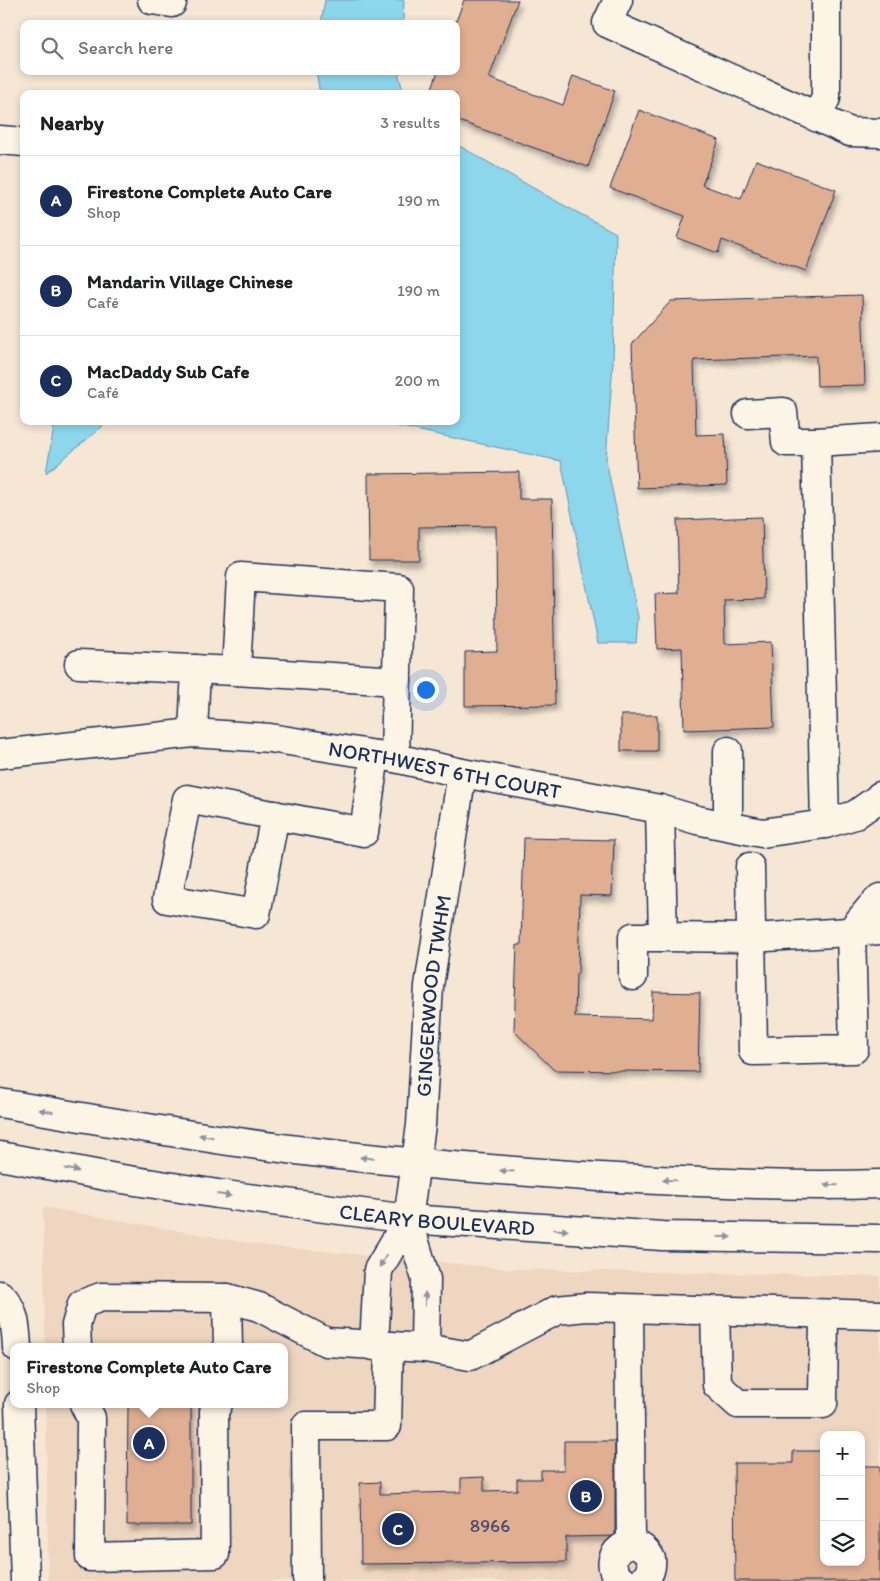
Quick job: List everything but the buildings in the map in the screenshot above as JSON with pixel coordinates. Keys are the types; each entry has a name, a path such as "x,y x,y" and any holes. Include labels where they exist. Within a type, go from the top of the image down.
{"street":[{"path":"618,0 607,23 850,132 880,133"},
{"path":"816,117 826,98 826,0"},
{"path":"0,140 20,142"},
{"path":"748,414 783,412 786,442 880,438"},
{"path":"816,442 825,824"},
{"path":"236,671 240,577 399,588 397,681 385,757 364,832 274,815 187,799 167,899 256,914 274,815"},
{"path":"79,664 397,681"},
{"path":"193,733 196,669"},
{"name":"NORTHWEST 6TH COURT","path":"0,754 193,733 270,738 385,757 660,809 696,820 762,833 825,824 855,815 879,797"},
{"path":"728,751 728,826"},
{"name":"GINGERWOOD TWHM","path":"408,1219 421,1125 429,986 462,773"},
{"path":"660,809 662,937"},
{"path":"750,867 754,1051 854,1049 851,931 880,898"},
{"path":"633,976 633,937 751,938 880,930"},
{"path":"0,1103 279,1148 485,1170 745,1184 880,1184"},
{"name":"CLEARY BOULEVARD","path":"0,1156 124,1179 208,1192 408,1219 662,1236 880,1239"},
{"path":"307,1578 306,1426 387,1426 378,1270 408,1219"},
{"path":"408,1219 426,1280 424,1348"},
{"path":"0,1295 13,1313 17,1343"},
{"path":"77,1343 76,1325 82,1304 101,1297 227,1298 259,1307 326,1342 424,1348 470,1356 557,1310 586,1307 880,1315"},
{"path":"227,1298 228,1343"},
{"path":"629,1309 631,1544"},
{"path":"715,1311 716,1385 738,1404 823,1404 824,1314"},
{"path":"19,1408 25,1581"},
{"path":"86,1408 91,1418 90,1557 215,1554 214,1411 216,1408"},
{"path":"622,1581 614,1571 613,1559 619,1549 631,1544 643,1548 651,1559 652,1566 650,1572 642,1581"}],"shaded area":[{"path":"43,1207 259,1245 510,1269 880,1276 880,1581 48,1581 46,1408 288,1408 288,1343 45,1343"}],"water":[{"path":"325,0 404,0 403,20 322,20"},
{"path":"317,75 399,75 403,90 319,90"},
{"path":"460,146 616,233 613,362 606,460 638,617 636,643 598,643 561,461 393,425 460,425"},
{"path":"54,425 104,425 46,473"}],"place":[{"name":"Firestone Complete Auto Care","path":"149,1443"},
{"name":"Mandarin Village Chinese","path":"586,1496"},
{"name":"MacDaddy Sub Cafe","path":"398,1529"}]}
